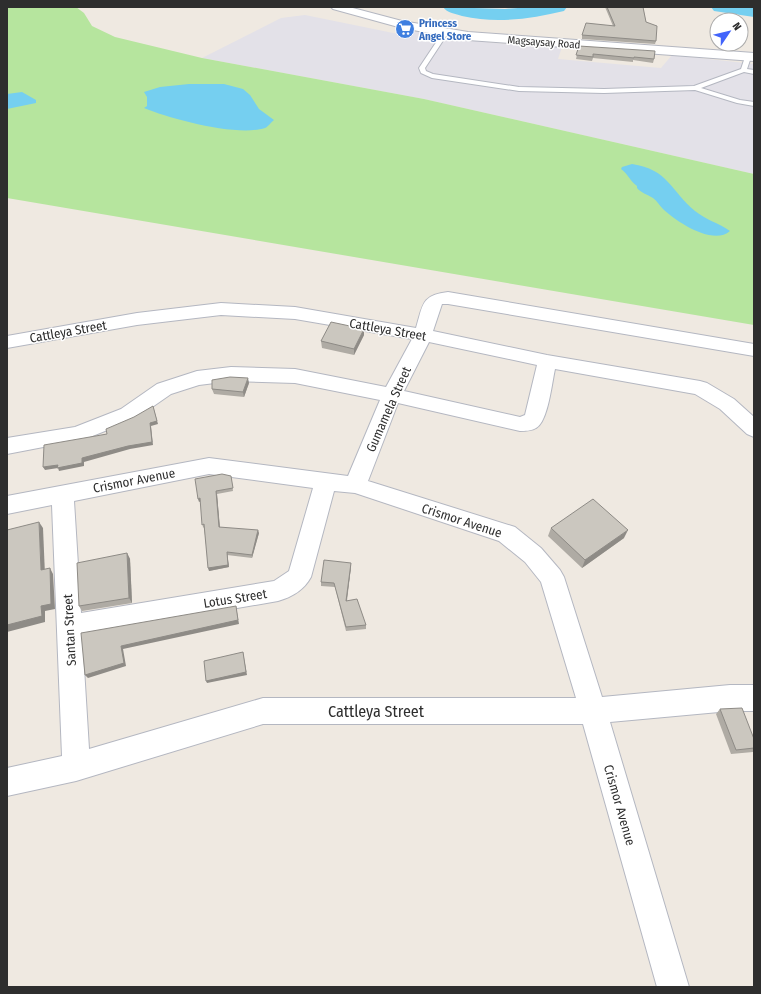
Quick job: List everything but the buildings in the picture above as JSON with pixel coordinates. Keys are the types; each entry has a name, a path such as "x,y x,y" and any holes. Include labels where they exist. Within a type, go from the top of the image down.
{"street":[{"name":"Magsaysay Road","path":"337,7 360,14 445,32 495,38 751,57"},
{"name":"Gumamela Street","path":"354,485 392,395 423,335 432,304 437,299 448,298 754,350"},
{"name":"Cattleya Street","path":"7,342 137,319 221,309 295,313 423,335 548,361 700,388 728,404 754,429"},
{"path":"7,446 78,434 128,414 164,389 197,378 232,374 295,376 392,395 520,424 529,423 534,418 548,361"},
{"name":"Crismor Avenue","path":"7,505 62,493 209,466 354,485 506,534 533,555 552,578 593,711 673,987"},
{"name":"Lotus Street","path":"69,626 278,591 291,584 299,577 326,482"},
{"name":"Santan Street","path":"62,493 76,767"},
{"name":"Cattleya Street","path":"7,782 76,767 263,711 593,711 730,698 754,698"}],"lane":[{"path":"445,32 422,68 423,72 432,76 519,88 604,91 695,88 744,70 754,72"},
{"path":"744,70 751,57"},
{"path":"695,88 739,102 754,104"}],"shaded area":[{"path":"305,15 408,36 414,31 495,43 562,47 558,59 661,68 672,55 754,64 754,174 424,99 202,58 281,18"}],"green space":[{"path":"7,7 76,7 84,13 92,26 115,37 202,58 424,99 754,174 754,325 7,198"}],"water":[{"path":"189,84 224,84 243,89 250,95 259,109 274,120 265,128 253,130 222,129 187,122 144,108 147,106 147,97 144,92 160,87"},
{"path":"22,92 36,100 36,103 7,109 7,94"},
{"path":"632,164 654,171 668,182 695,211 730,231 723,235 714,236 695,230 677,220 663,209 653,198 639,190 621,169 622,167"}],"waterway":[{"path":"452,7 478,14 492,15 518,14 558,7"},
{"path":"720,7 754,12"}],"place":[{"name":"Princess Angel Store","path":"405,29"}]}
